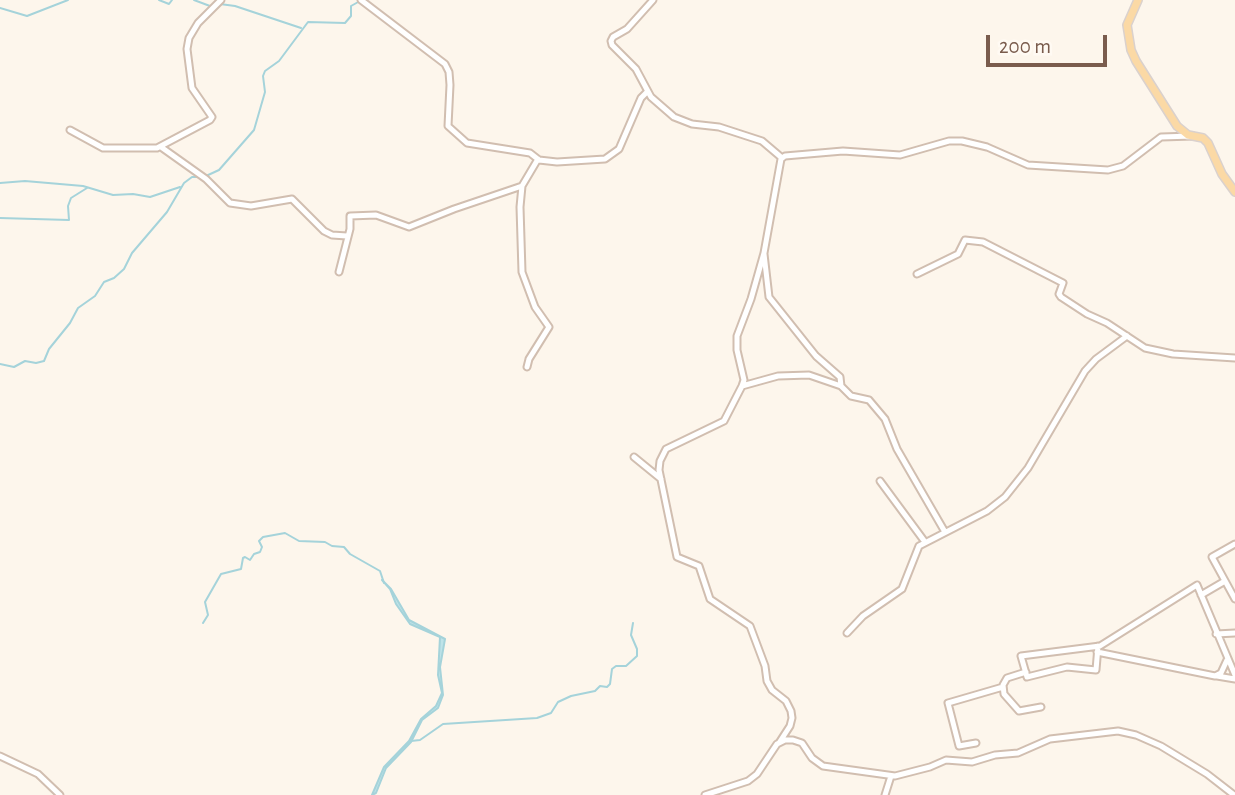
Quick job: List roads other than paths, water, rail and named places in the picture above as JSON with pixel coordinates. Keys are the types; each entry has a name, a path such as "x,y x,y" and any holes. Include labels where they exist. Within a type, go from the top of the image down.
{"main road":[{"path":"1138,0 1127,25 1132,52 1174,122 1185,132 1203,138 1208,143 1222,174 1235,192"}],"street":[{"path":"70,131 103,148 161,147 212,119 192,88 187,49 198,23 211,7 221,0"},
{"path":"361,0 447,66 450,80 447,122 450,130 467,143 531,153 538,159 568,163 608,157 619,149 641,98 647,92"},
{"path":"653,0 627,29 611,37 612,46 636,69 647,92 663,110 674,117 692,124 719,127 762,141 782,158 843,151 900,155 949,141 962,141 987,147 1028,165 1108,170 1123,166 1161,137 1194,136"},
{"path":"161,147 206,179 230,203 251,206 292,199 321,229 332,235 347,236"},
{"path":"705,795 732,788 753,778 779,743 792,718 786,701 772,690 767,681 765,667 750,626 710,599 699,566 677,556 667,515 659,470 660,461 666,449 724,421 742,386 744,380 737,350 737,336 764,253 776,175 782,158"},
{"path":"527,366 549,327 536,307 522,272 522,186 538,159"},
{"path":"339,272 350,229 350,216 376,215 409,227 522,186"},
{"path":"918,274 958,254 965,240 983,242 1063,283 1059,295 1061,297 1145,348 1159,352 1235,358"},
{"path":"764,253 769,297 816,356 840,377 841,386"},
{"path":"847,633 863,616 902,589 917,550 925,542 987,511 1005,497 1028,468 1085,371 1127,336"},
{"path":"742,386 772,377 796,375 823,378 841,386 851,396 869,400 885,419 897,449 945,533"},
{"path":"634,457 662,480"},
{"path":"880,481 925,542"},
{"path":"1235,544 1212,558 1235,599"},
{"path":"1201,594 1225,581"},
{"path":"1098,649 1096,670 1067,667 1027,677 1021,656 1098,649 1215,676 1235,677 1197,585 1098,649"},
{"path":"1216,634 1234,633"},
{"path":"1220,643 1234,633"},
{"path":"1215,676 1221,673 1227,660"},
{"path":"1026,672 1007,678 1003,687 1006,697 1019,711 1041,707"},
{"path":"975,743 959,746 948,703 1003,687"},
{"path":"779,743 798,740 815,761 823,766 891,776 930,768 946,760 972,762 996,755 1018,753 1051,739 1118,731 1136,734 1156,743 1207,774 1234,795"},
{"path":"0,757 38,774 60,795"},
{"path":"886,795 891,776"}],"water":[{"path":"382,580 391,589 409,620 445,639 440,667 443,695 438,708 422,720 411,742 386,768 376,793 372,795 384,767 409,741 421,719 436,706 442,693 438,675 440,637 410,624"}],"waterway":[{"path":"0,8 27,16 68,0"},
{"path":"159,0 169,4 172,0"},
{"path":"194,0 210,6"},
{"path":"206,176 219,170 254,130 265,92 265,71 279,61 308,22 345,23 351,16 351,6 360,1"},
{"path":"220,4 235,6 301,28"},
{"path":"0,364 14,367 25,361 44,361 49,349 70,323 78,308 95,296 104,282 124,269 132,253 167,212 184,183 192,177 201,177"},
{"path":"0,183 25,181 83,186 113,195 150,197 180,187"},
{"path":"0,218 69,220 68,206 71,198 87,188"},
{"path":"203,623 208,615 205,602 221,574 241,569 243,558 250,560 254,554 260,552 262,547 259,541 263,537 285,533 299,541 325,542 344,547 350,554 380,571 384,583"},
{"path":"411,741 420,740 443,724 537,718 551,713 558,702 571,696 595,691 600,686 607,687 612,669 626,666 637,656 631,635 633,623"}]}
